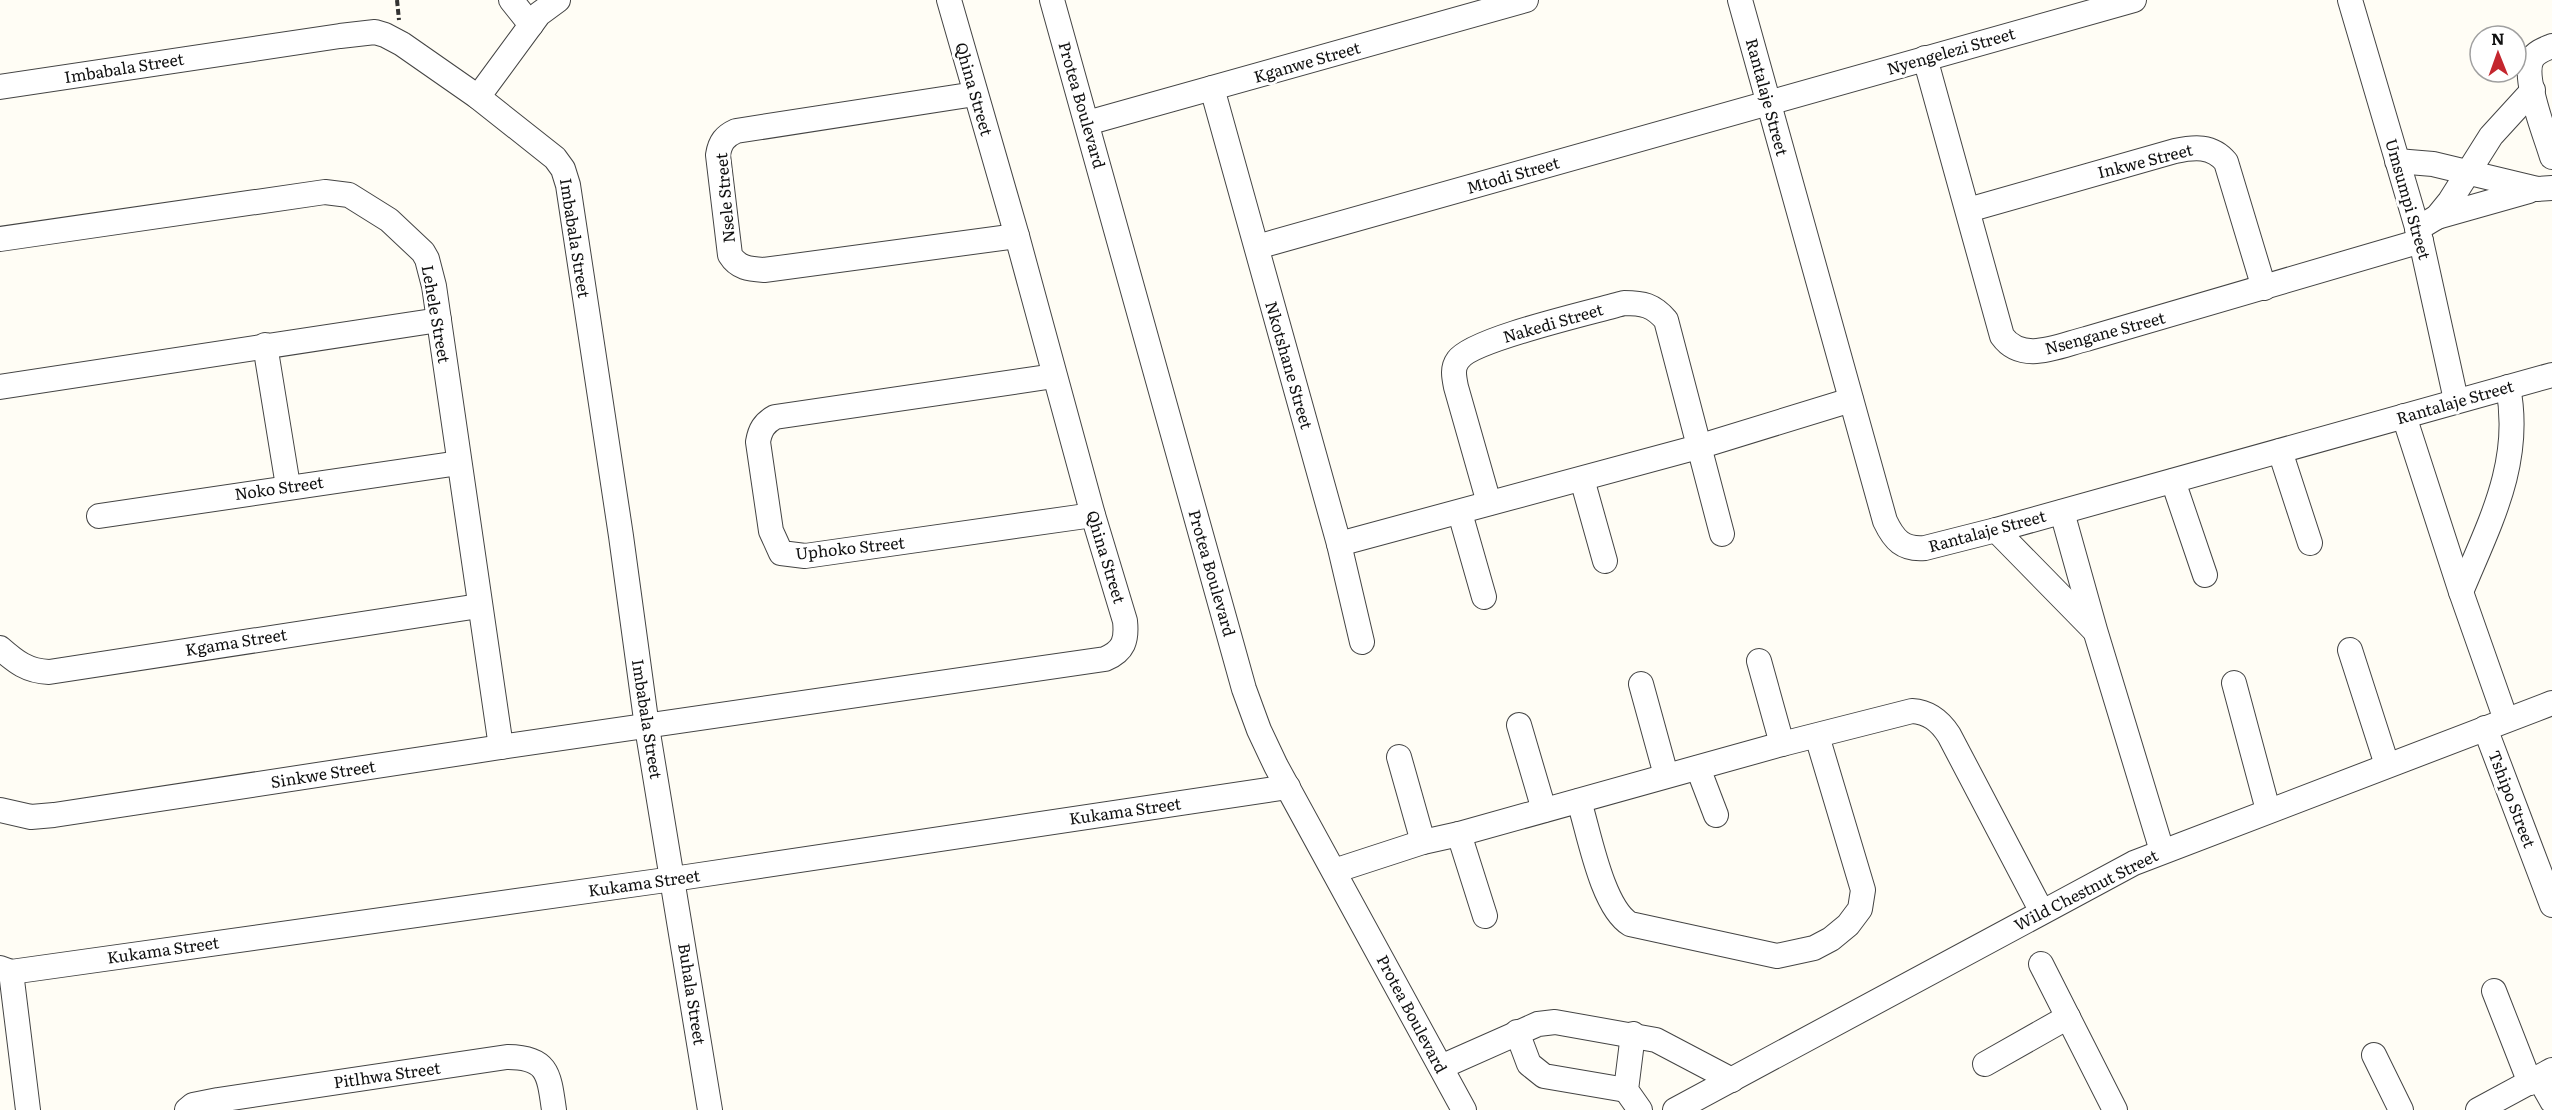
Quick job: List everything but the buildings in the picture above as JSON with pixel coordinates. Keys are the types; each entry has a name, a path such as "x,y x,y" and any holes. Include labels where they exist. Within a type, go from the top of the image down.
{"street":[{"path":"511,0 531,25"},
{"path":"478,97 544,9 558,0"},
{"name":"Qhina Street","path":"647,727 1105,659 1115,655 1124,646 1125,621 1093,515 1017,236 949,0"},
{"name":"Protea Boulevard","path":"1052,0 1244,689 1259,730 1464,1110"},
{"name":"Kganwe Street","path":"1086,123 1526,0"},
{"name":"Rantalaje Street","path":"1740,0 1885,521 1895,540 1902,546 1913,549 1925,548 1996,530 2552,375"},
{"name":"Nyengelezi Street","path":"1768,103 2134,0"},
{"name":"Umsumpi Street","path":"2350,0 2397,161 2425,229 2456,400"},
{"name":"Imbabala Street","path":"0,87 328,37 375,32 385,34 402,44 478,97 555,158 563,169 568,185 621,536 647,727 674,879"},
{"path":"2552,46 2539,52 2533,58 2530,66 2533,90 2552,157"},
{"name":"Nsengane Street","path":"1924,58 2002,336 2008,345 2016,350 2026,352 2048,349 2264,288 2425,229 2493,199 2545,189"},
{"name":"Nkotshane Street","path":"1212,88 1339,544 1362,642"},
{"path":"2425,229 2450,201 2491,136 2533,90"},
{"name":"Nsele Street","path":"975,94 736,130 728,134 722,141 718,155 730,255 738,265 744,268 764,270 1017,236"},
{"name":"Mtodi Street","path":"1257,247 1768,103"},
{"name":"Inkwe Street","path":"1968,210 2175,151 2190,148 2214,150 2226,162 2264,288"},
{"path":"2397,161 2433,164 2545,189"},
{"name":"Lehele Street","path":"0,239 232,204 335,192 348,195 389,220 423,252 430,269 439,320 501,747"},
{"name":"Nakedi Street","path":"1489,503 1456,387 1454,367 1458,360 1466,351 1492,341 1624,303 1640,303 1650,306 1666,320 1698,447"},
{"path":"0,387 439,320"},
{"path":"265,345 288,486"},
{"name":"Uphoko Street","path":"1054,375 775,417 767,422 760,431 758,442 773,539 781,553 805,556 1093,515"},
{"path":"2461,592 2495,510 2509,460 2513,429 2508,387"},
{"path":"1339,544 1698,447 1851,400"},
{"name":"Tshipo Street","path":"2404,416 2461,592 2495,724 2552,905"},
{"path":"1698,447 1722,534"},
{"path":"2280,451 2310,543"},
{"name":"Noko Street","path":"99,516 288,486 459,463"},
{"path":"1582,479 1605,561"},
{"path":"2173,481 2205,575"},
{"path":"2062,512 2095,630 2163,851"},
{"path":"1460,513 1484,597"},
{"path":"1996,530 2095,630"},
{"name":"Kgama Street","path":"0,648 14,660 34,671 49,672 479,606"},
{"path":"2350,650 2387,765"},
{"path":"1759,661 1782,744"},
{"path":"2234,683 2268,810"},
{"path":"1641,684 1666,775"},
{"name":"Wild Chestnut Street","path":"1675,1110 2111,875 2163,851 2268,810 2552,703"},
{"path":"1334,871 1423,842 1579,801 1666,775 1897,713 1921,712 1933,718 1949,735 2042,912"},
{"path":"1520,724 1544,810"},
{"name":"Sinkwe Street","path":"0,810 31,817 54,815 647,727"},
{"path":"1579,801 1608,898 1620,918 1630,924 1752,952 1776,956 1795,954 1815,948 1848,925 1860,909 1863,897 1859,872 1817,736"},
{"path":"1399,757 1423,842"},
{"path":"1698,768 1716,815"},
{"name":"Kukama Street","path":"5,970 674,879 1288,787"},
{"path":"1459,834 1485,916"},
{"name":"Buhala Street","path":"674,879 710,1110"},
{"path":"2041,964 2115,1110"},
{"path":"5,970 28,1110"},
{"path":"2494,991 2552,1101"},
{"path":"1985,1064 2068,1017"},
{"path":"1441,1067 1517,1032 1538,1024 1555,1022 1633,1034 1656,1040 1732,1080"},
{"path":"1517,1032 1529,1064 1544,1076 1626,1090"},
{"path":"1633,1034 1626,1090 1640,1110"},
{"path":"2374,1055 2401,1110"},
{"name":"Pitlhwa Street","path":"187,1110 193,1106 218,1100 507,1057 529,1059 545,1070 554,1110"},
{"path":"2478,1110 2540,1077"}]}
